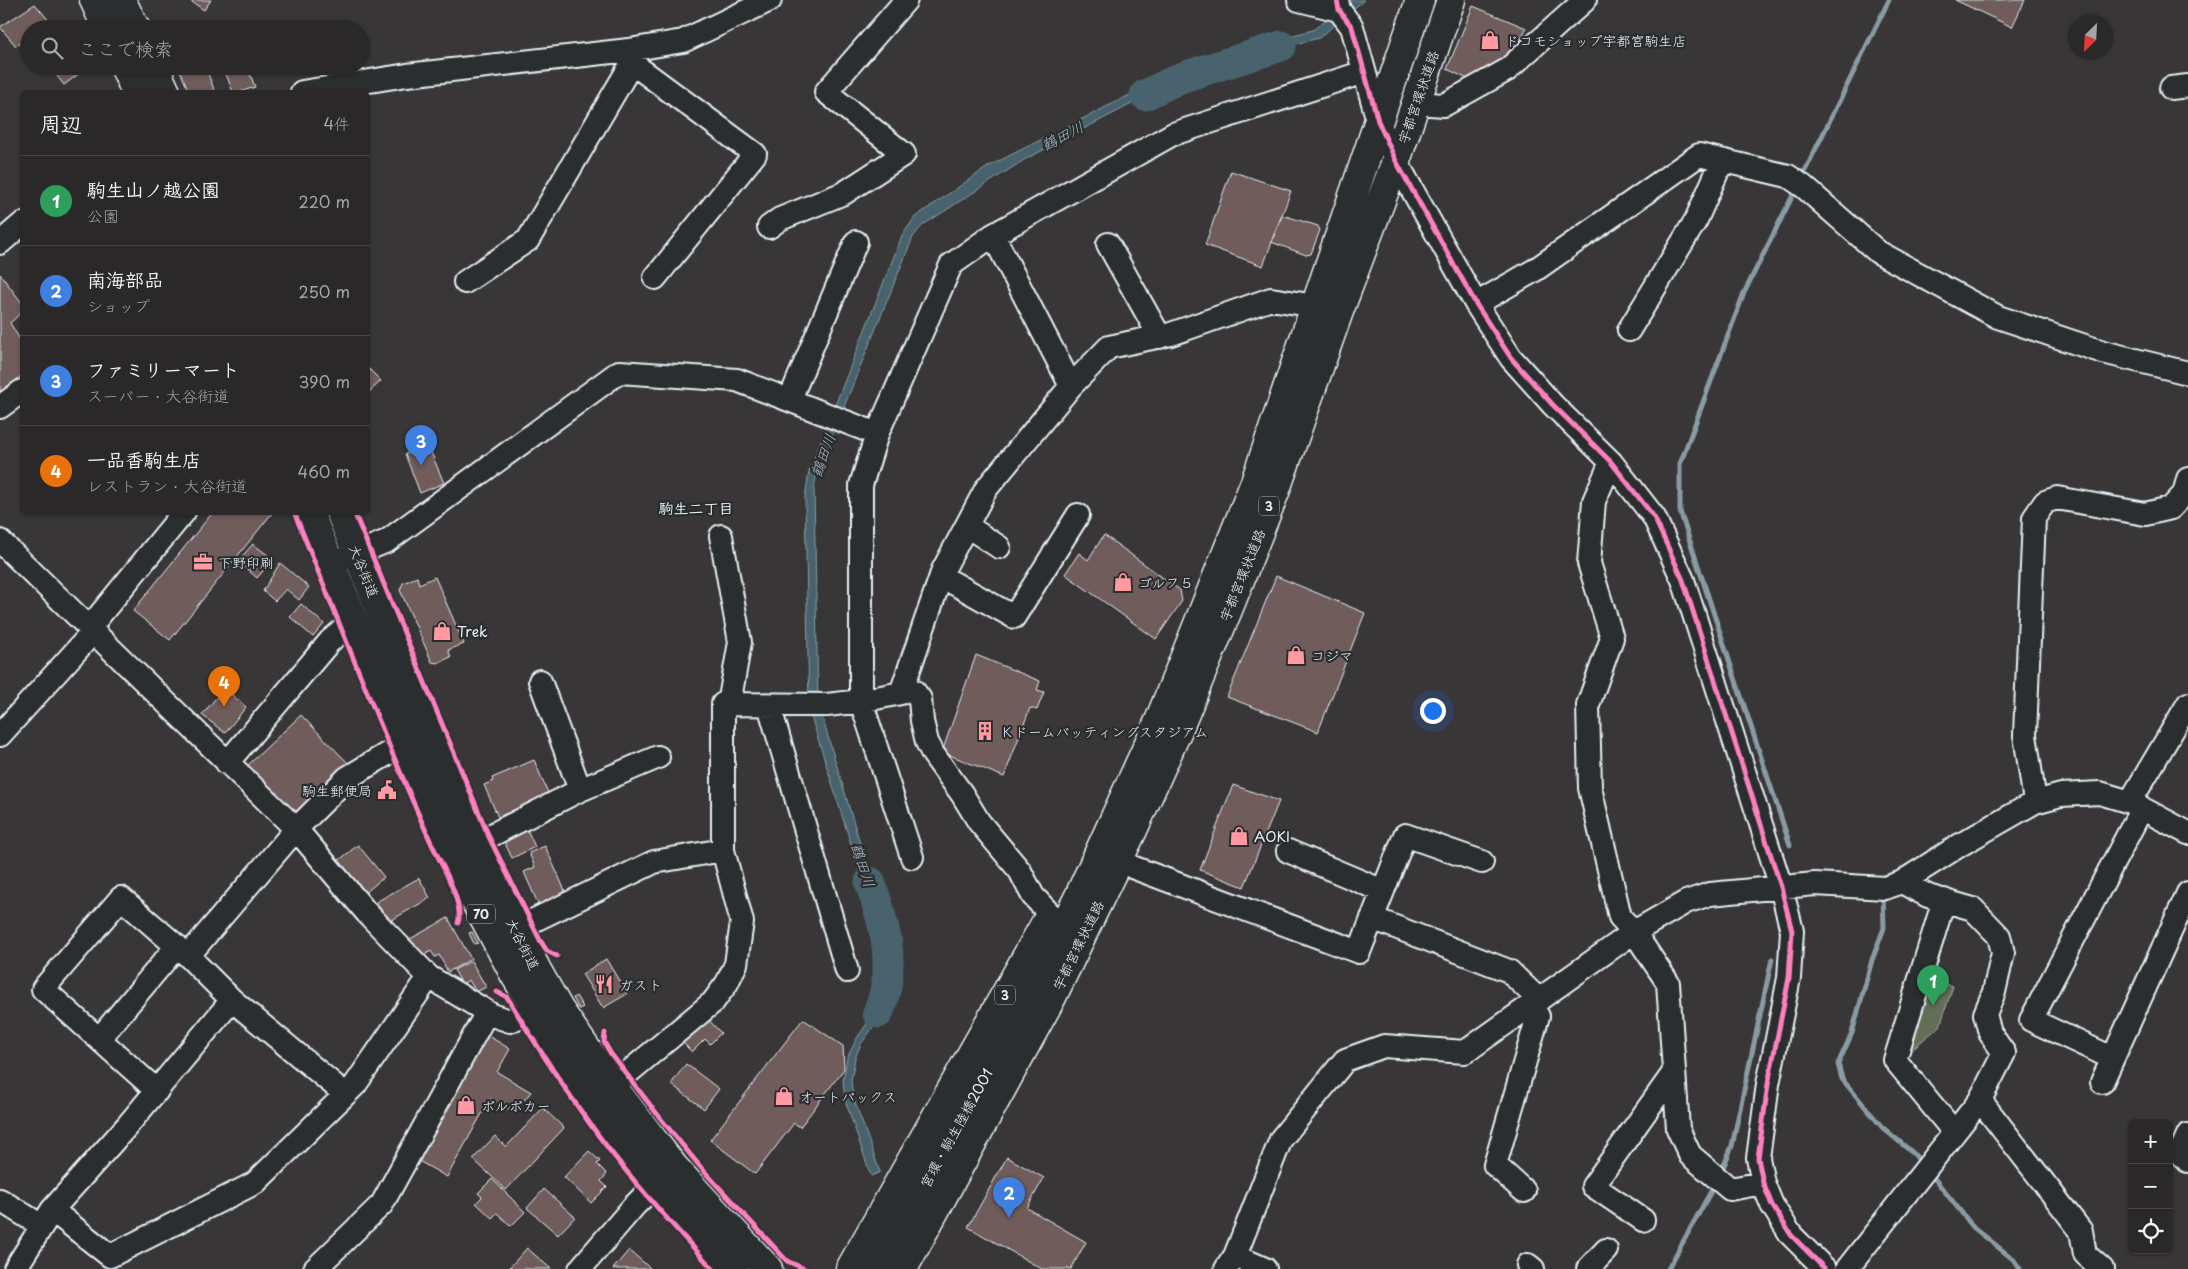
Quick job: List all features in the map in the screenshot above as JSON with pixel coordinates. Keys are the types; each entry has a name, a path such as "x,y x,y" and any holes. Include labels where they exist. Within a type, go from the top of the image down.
{"main road":[{"path":"94,0 103,20"},
{"path":"121,0 131,20"},
{"name":"宇都宮環状道路","path":"1168,725 1255,482 1420,0"},
{"name":"宇都宮環状道路","path":"1043,992 1079,896 1230,605 1275,492 1338,314 1396,161 1451,0"},
{"path":"128,75 135,90"},
{"path":"158,75 165,90"},
{"name":"大谷街道","path":"310,515 457,867 535,1009 613,1130 768,1269"},
{"name":"大谷街道","path":"341,515 476,843 516,929 559,1009 612,1086 664,1175 734,1269"},
{"name":"3","path":"921,1269 1104,933 1158,808 1168,725"},
{"name":"3","path":"850,1269 1050,914 1115,784 1168,725"},
{"name":"宮環・駒生陸橋2001","path":"878,1269 1043,992"},
{"name":"宮環・駒生陸橋2001","path":"903,1269 1043,992"}],"street":[{"path":"314,90 408,75 631,56 683,41 770,0"},
{"path":"769,227 780,218 844,193 904,154 826,92 906,0"},
{"path":"1299,0 1343,12 1364,72 1378,121 1396,161 1476,304 1511,358 1553,405 1611,462 1654,517 1683,580 1781,887 1792,931 1789,978 1768,1084 1758,1158 1763,1183 1772,1205 1791,1235 1825,1269"},
{"path":"1416,103 1444,105 1506,70 1585,0"},
{"path":"631,56 755,154 655,278"},
{"path":"465,282 528,240 631,56"},
{"path":"912,857 861,701 861,485 877,434 951,265 993,235 1173,134 1364,72"},
{"path":"1476,304 1535,270 1699,155 1795,181 1878,252 1998,317 2102,352 2188,373"},
{"path":"1629,330 1696,220 1722,160"},
{"path":"0,244 20,226"},
{"path":"993,235 1072,386"},
{"path":"790,399 856,242"},
{"path":"1108,244 1160,336"},
{"path":"612,1086 713,1002 727,983 736,964 742,922 723,850 723,704 827,705 901,693 941,576 986,489 1072,386 1109,347 1160,336 1271,299 1316,306"},
{"path":"330,564 387,541 619,372 738,380 877,434"},
{"path":"0,407 20,392"},
{"path":"1611,462 1594,501 1589,563 1612,638 1588,705 1590,788 1620,917 1634,932 1668,984 1678,1129 1690,1155 1730,1189 1763,1183"},
{"path":"2036,802 2025,735 2034,518 2045,502 2057,498 2145,514 2171,508 2184,494 2188,479"},
{"path":"0,735 92,629 182,515"},
{"path":"941,576 1014,617 1078,516"},
{"path":"966,526 998,547"},
{"path":"721,536 740,642 729,704"},
{"path":"0,542 92,629 296,829 367,914 429,977 487,1012 510,1021 535,1009"},
{"path":"227,763 330,641 343,630 356,625"},
{"path":"540,681 580,790"},
{"path":"903,687 914,691 920,699 922,721 927,742 933,754 962,794 979,822 1020,871 1033,896 1050,914"},
{"path":"769,704 847,971"},
{"path":"2112,1058 2031,1020 2136,805 2188,704"},
{"path":"99,1039 296,829 347,778 392,751 431,735"},
{"path":"476,843 580,790 658,757"},
{"path":"1265,1269 1231,1262 1281,1140 1345,1060 1384,1046 1465,1052 1634,932 1686,902 1710,894 1815,884 1886,888 1902,882 1960,845 2036,802 2061,795 2100,793 2136,805 2188,833"},
{"path":"1132,867 1359,952 1406,835 1482,862"},
{"path":"516,929 654,862 723,850"},
{"path":"1288,851 1383,891"},
{"path":"1847,1269 1980,1100 2004,1053 1990,1033 1985,1014 1994,992 2003,953 1999,936 1973,909 1928,896 1902,882"},
{"path":"2102,1082 2188,893"},
{"path":"157,1091 43,989 121,898 183,951 232,1000 345,1094"},
{"path":"1944,900 1895,1060 1954,1132"},
{"path":"1372,918 1508,971 1534,1003 1538,1016 1495,1165 1524,1191"},
{"path":"0,1200 47,1218 110,1256 256,1183 355,1085 429,977"},
{"path":"15,1269 47,1218 157,1091 232,1000"},
{"path":"315,1269 382,1204 487,1012"},
{"path":"1643,1220 1593,1186 1674,1072"},
{"path":"1980,1100 2081,1231 2085,1254 2102,1269"},
{"path":"2188,1135 2180,1153 2188,1161"},
{"path":"580,1269 664,1175"},
{"path":"1588,1269 1606,1250"}],"green space":[{"path":"1928,979 1953,986 1940,1026 1906,1054"}],"water":[{"path":"1350,0 1364,0 1319,38 1197,70 1024,160 923,225 913,237 817,473 814,488 818,703 882,917 890,983 887,999 877,1022 861,1044 855,1058 851,1082 853,1097 880,1172 871,1176 845,1100 843,1081 847,1058 857,1038 873,1015 881,995 883,975 875,921 809,710 805,497 809,471 902,236 915,217 989,166 1183,68 1219,54 1313,30"}],"building":[{"path":"189,0 211,0 204,10"},
{"path":"1955,0 2025,0 2012,27"},
{"path":"35,4 48,20 20,20 20,43 16,46 0,27"},
{"name":"ドコモショップ宇都宮駒生店","path":"1473,6 1526,28 1516,52 1474,82 1447,69"},
{"path":"56,75 77,75 64,85"},
{"path":"182,75 208,75 214,90 188,90"},
{"path":"226,75 250,75 255,87 246,90 232,90"},
{"path":"1231,171 1291,191 1263,266 1205,245"},
{"path":"1282,215 1318,226 1320,230 1311,254 1306,255 1271,242"},
{"path":"0,274 20,300 20,314 10,323 20,340 20,377 0,394"},
{"path":"370,370 381,381 370,391"},
{"path":"428,445 444,483 420,493 405,454"},
{"name":"下野印刷","path":"211,515 271,515 170,640 133,611"},
{"name":"ゴルフ５","path":"1104,535 1180,590 1182,601 1156,639 1065,574 1079,553 1088,560"},
{"path":"253,544 273,559 257,578 238,561"},
{"path":"280,563 309,587 299,600 286,589 275,601 263,591"},
{"name":"コジマ","path":"1276,576 1365,613 1318,732 1227,697"},
{"path":"417,577 419,584 435,577 464,644 448,650 451,657 437,663 432,662 400,590 403,583"},
{"path":"301,604 324,624 313,637 290,617"},
{"name":"Ｋドームバッティングスタジアム","path":"976,655 1040,681 1037,690 1044,692 1037,710 1030,708 1004,777 942,752"},
{"path":"224,688 246,707 225,733 202,715"},
{"path":"301,715 349,764 294,817 246,767"},
{"path":"534,760 549,795 498,817 484,785 493,781 492,778"},
{"name":"AOKI","path":"1233,785 1279,801 1244,887 1200,870"},
{"path":"525,825 535,847 512,858 502,837"},
{"path":"358,845 384,877 365,893 338,861"},
{"path":"545,846 566,893 539,906 524,872 535,867 529,853"},
{"path":"419,878 430,898 388,922 376,902"},
{"path":"448,918 471,959 448,972 439,955 435,957 431,951 421,957 410,939"},
{"path":"472,932 478,943 474,944 469,933"},
{"name":"ガスト","path":"606,959 627,994 603,1008 582,974"},
{"path":"471,961 486,987 476,992 469,980 462,984 454,970"},
{"path":"576,996 583,1007 579,1009 573,998"},
{"path":"702,1013 721,1033 710,1044 705,1039 692,1052 677,1037"},
{"name":"オートバックス","path":"803,1019 843,1046 844,1069 800,1127 794,1123 755,1174 710,1140"},
{"name":"ボルボカー","path":"485,1034 510,1049 497,1072 531,1092 514,1112 490,1099 447,1177 415,1159"},
{"path":"686,1064 719,1089 704,1109 671,1084"},
{"path":"543,1108 564,1128 506,1190 473,1159 495,1136 506,1147"},
{"path":"589,1151 600,1161 597,1164 607,1174 601,1181 607,1187 591,1203 564,1177"},
{"path":"1007,1157 1044,1178 1027,1208 1086,1242 1071,1269 1042,1269 968,1227"},
{"path":"492,1179 525,1212 511,1226 497,1213 492,1218 476,1203 482,1197 478,1193"},
{"path":"544,1189 575,1217 558,1235 527,1208"},
{"path":"527,1248 551,1269 512,1269 510,1267"},
{"path":"629,1250 651,1269 613,1269"}],"waterway":[{"path":"1801,179 1889,0"},
{"name":"鶴田川","path":"1145,95 1180,78 1281,46"},
{"path":"1790,845 1680,511 1680,464 1744,293 1796,189"},
{"name":"鶴田川","path":"870,882 884,931 888,963 884,996 878,1013"},
{"path":"1881,894 1883,895 1884,928 1872,960 1852,1033 1838,1064 1842,1079 1882,1127 1914,1154 1923,1165"},
{"path":"1720,1175 1732,1146 1772,959"},
{"path":"1930,1173 1973,1227 2013,1259 2020,1269"},
{"path":"1668,1269 1715,1184"}],"cycle path":[{"path":"1337,0 1339,10 1352,27 1378,121 1396,161 1476,304 1511,358 1553,405 1611,462 1654,517 1683,580 1781,887 1792,931 1789,978 1768,1084 1758,1158 1763,1183 1772,1205 1791,1235 1825,1269"},
{"path":"295,515 394,758 454,892 458,904 458,923"},
{"path":"355,515 489,837 540,940 547,951 557,956"},
{"path":"497,992 507,997 583,1115 611,1152 648,1197 713,1269"},
{"path":"605,1033 604,1042 611,1054 703,1170 787,1261 805,1269"}],"place":[{"name":"ドコモショップ宇都宮駒生店","path":"1490,40"},
{"name":"ファミリーマート","path":"421,466"},
{"name":"下野印刷","path":"203,562"},
{"name":"ゴルフ５","path":"1123,582"},
{"name":"Trek","path":"442,631"},
{"name":"コジマ","path":"1296,655"},
{"name":"一品香駒生店","path":"224,707"},
{"name":"Ｋドームバッティングスタジアム","path":"985,731"},
{"name":"駒生郵便局","path":"387,790"},
{"name":"AOKI","path":"1239,836"},
{"name":"ガスト","path":"604,984"},
{"name":"駒生山ノ越公園","path":"1933,1006"},
{"name":"オートバックス","path":"784,1096"},
{"name":"ボルボカー","path":"466,1105"},
{"name":"南海部品","path":"1009,1218"}],"district":[{"name":"駒生二丁目","path":"696,507"}]}
